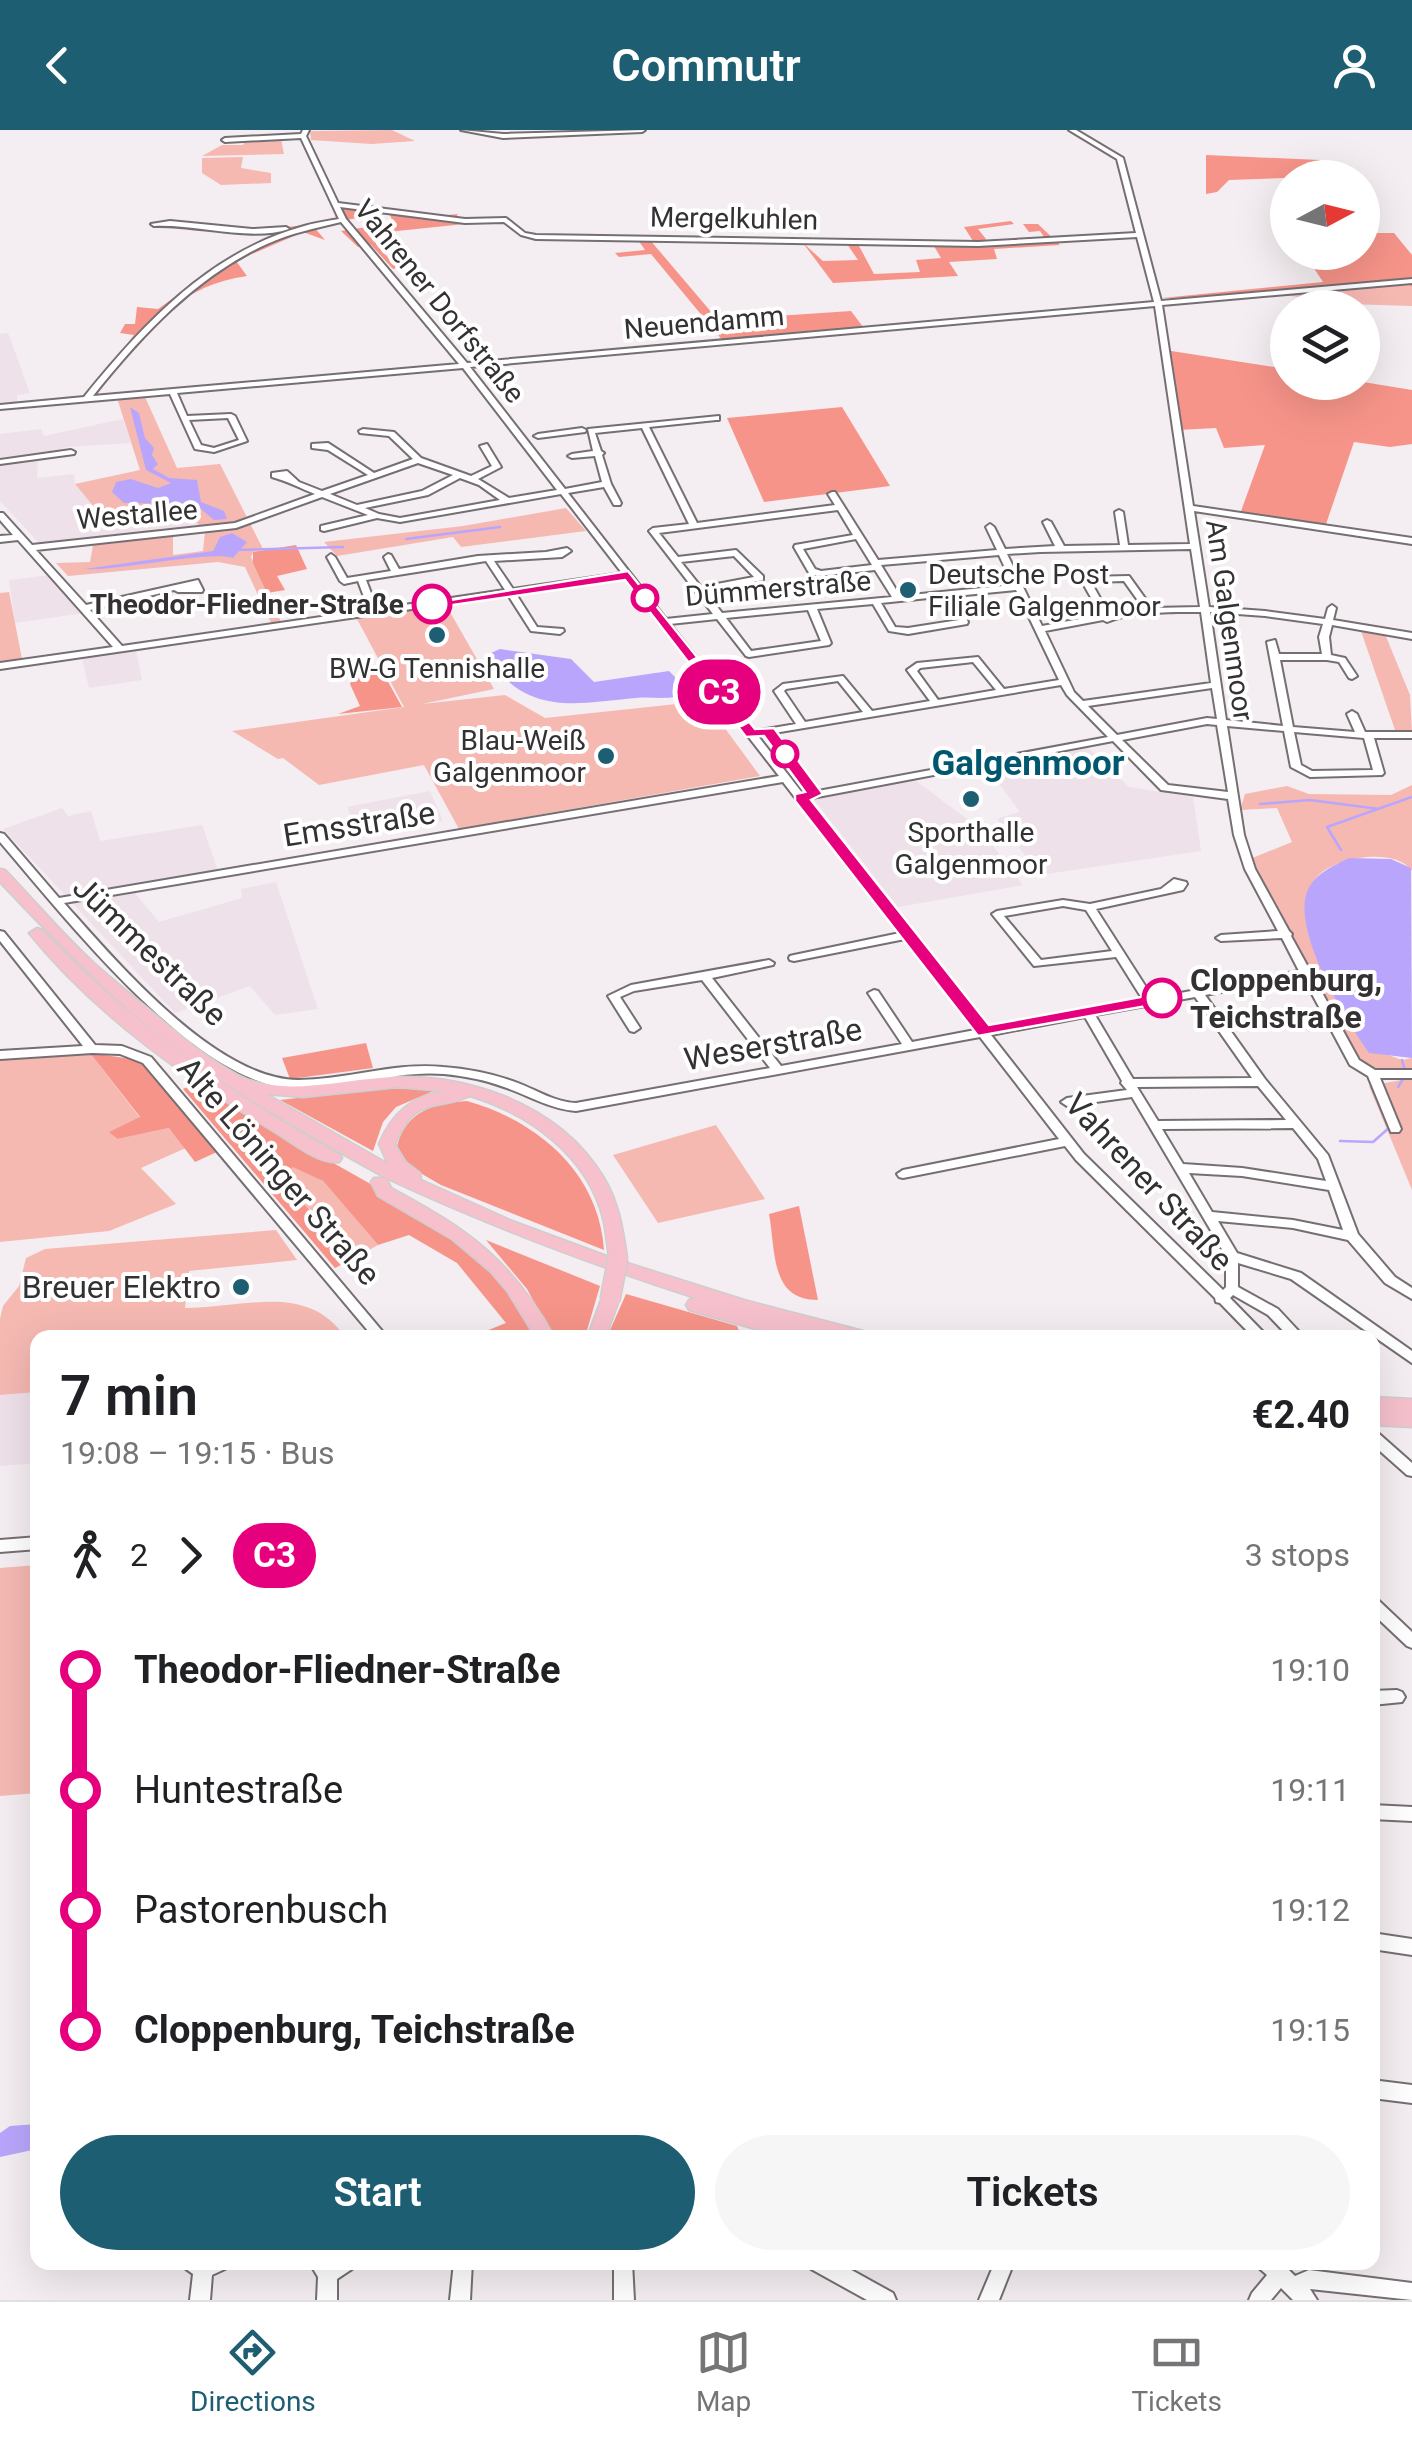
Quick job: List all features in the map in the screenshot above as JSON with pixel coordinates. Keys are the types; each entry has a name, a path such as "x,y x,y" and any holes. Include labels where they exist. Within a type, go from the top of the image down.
{"highway":[{"path":"0,873 58,940 160,1030 209,1068 322,1138 455,1204 678,1287 834,1330"},
{"path":"0,892 57,956 141,1032 246,1107 380,1182 592,1272 786,1330"},
{"path":"160,1030 262,1089 290,1092 428,1082 493,1096 542,1120 585,1159 610,1206 618,1258 610,1300 599,1330"},
{"path":"455,1204 449,1195 397,1165 387,1144 392,1126 407,1109 424,1100 443,1095 493,1096"},
{"path":"380,1182 384,1192 480,1247 523,1294 542,1330"},
{"path":"1380,1404 1412,1406"},
{"path":"1380,1418 1412,1420"}],"street":[{"path":"464,130 503,136 642,130"},
{"name":"Am Galgenmoor","path":"1072,130 1120,158 1158,303 1214,685 1232,796 1248,864 1354,1062 1373,1074 1395,1129"},
{"path":"225,140 305,133"},
{"name":"Vahrener Dorfstraße","path":"305,133 343,220 465,366 560,489"},
{"name":"Mergelkuhlen","path":"334,204 465,221 506,220 522,234 536,237 978,244 1141,235"},
{"path":"154,224 184,222 206,230 247,232 343,220"},
{"path":"87,399 130,342 174,302 227,263 308,226"},
{"name":"Neuendamm","path":"0,407 1412,281"},
{"path":"174,393 184,418 204,450 237,446 244,441 231,416 184,418"},
{"path":"538,436 716,418"},
{"path":"644,425 693,524"},
{"path":"362,431 391,434 418,460 472,479 507,501"},
{"path":"587,431 604,461 598,466 617,503"},
{"path":"472,479 496,468 484,446"},
{"path":"328,448 370,474"},
{"path":"0,462 71,452"},
{"path":"572,456 600,453"},
{"name":"Westallee","path":"30,548 247,523 370,474 418,460"},
{"path":"359,506 418,495 460,476"},
{"path":"288,479 377,516"},
{"path":"324,528 377,516 415,519 560,489 607,484"},
{"name":"Vahrener Straße","path":"560,489 1067,1140 1226,1294 1256,1330"},
{"path":"832,494 898,598"},
{"path":"812,608 826,642 756,654 742,648 653,531 841,507"},
{"path":"1188,508 1412,541"},
{"path":"1120,512 1124,545"},
{"name":"Westallee","path":"0,515 120,649"},
{"path":"1047,522 1060,548"},
{"path":"990,528 1062,682 1080,704 1165,788 1232,796"},
{"path":"860,536 798,547 812,571 820,574 944,555 1124,545 1193,546"},
{"path":"0,539 20,537"},
{"path":"933,542 944,555"},
{"path":"438,552 444,564"},
{"path":"331,556 344,581 444,564 550,553"},
{"path":"674,560 736,553 760,578 699,590"},
{"path":"388,557 396,571"},
{"path":"490,561 534,629 560,631"},
{"path":"0,666 628,575"},
{"path":"360,578 374,612"},
{"path":"1106,619 1085,580 1126,578 1150,612"},
{"name":"Dümmerstraße","path":"663,622 1016,587"},
{"path":"85,608 178,589"},
{"path":"876,602 892,629 908,631 964,622 950,594"},
{"path":"1327,657 1332,608"},
{"path":"1040,629 1150,612 1205,610 1262,612 1412,636"},
{"path":"1272,642 1296,767 1310,774 1379,773 1352,714"},
{"path":"1276,657 1342,660 1352,676"},
{"path":"936,703 912,670 917,666 975,659 1002,692"},
{"path":"802,725 779,691 783,687 840,678 869,714"},
{"path":"751,734 1062,682"},
{"path":"1080,704 1214,685"},
{"path":"801,798 1114,738 1220,722 1364,735 1412,735"},
{"path":"768,731 815,794"},
{"name":"Emsstraße","path":"58,901 786,778"},
{"name":"Jümmestraße","path":"0,836 173,1019 223,1059 254,1076 302,1084 394,1070 434,1070 493,1080 570,1107"},
{"path":"1118,953 1038,964 997,914 1064,902 1090,908 1165,890"},
{"path":"1090,908 1148,1001"},
{"path":"0,934 92,1048"},
{"path":"794,958 909,934"},
{"path":"1221,938 1287,934"},
{"path":"634,1028 614,996 631,988 769,964"},
{"name":"Weserstraße","path":"570,1107 1308,973"},
{"path":"706,976 780,1070"},
{"path":"1196,991 1261,1082 1324,1158 1352,1236 1390,1280 1412,1294"},
{"path":"874,994 910,1048"},
{"path":"1087,1012 1232,1256 1226,1294 1273,1312 1290,1330"},
{"name":"Alte Löninger Straße","path":"0,1055 92,1048 122,1050 147,1060 375,1330"},
{"path":"1373,1074 1412,1074"},
{"path":"1066,1102 1130,1088 1261,1082"},
{"path":"1154,1124 1294,1124"},
{"path":"903,1174 1067,1140"},
{"path":"1180,1168 1242,1172 1335,1187"},
{"path":"1210,1216 1293,1224 1352,1236"},
{"path":"1232,1256 1296,1276 1372,1330"},
{"path":"1380,1335 1412,1358"},
{"path":"1380,1448 1412,1472"},
{"path":"0,1546 30,1544"},
{"path":"1380,1619 1412,1642"},
{"path":"1380,1697 1397,1696"},
{"path":"1380,1812 1412,1814"},
{"path":"1380,1943 1412,1947"},
{"path":"1380,2091 1412,2094"},
{"path":"200,2300 204,2270"},
{"path":"327,2300 330,2270"},
{"path":"460,2300 462,2270"},
{"path":"623,2270 624,2300"},
{"path":"832,2270 886,2300"},
{"path":"990,2300 1002,2270"},
{"path":"1259,2300 1287,2281 1309,2279 1412,2292"}],"shaded area":[{"path":"392,130 415,141 372,144 311,140 310,131"},
{"path":"281,139 284,154 202,156 222,145 243,145 245,140"},
{"path":"1206,155 1320,160 1270,160 1270,179 1229,180 1217,192 1206,194"},
{"path":"243,157 241,168 271,173 271,183 221,185 202,173 202,158"},
{"path":"357,207 361,217 314,227 325,240 303,232 236,261 247,276 187,297 110,366 134,335 120,333 125,324 135,324 137,307 158,309 224,262 288,232 187,230 192,228 154,222 223,230 272,229 336,219 334,210"},
{"path":"389,212 428,217 458,214 455,219 484,222 368,234 397,268 393,269 371,245 358,247 341,231 393,223"},
{"path":"1011,221 1014,224 978,229 986,239 982,243 1046,240 1040,231 1029,232 1023,224 1038,224 1060,245 994,249 997,259 949,262 958,276 833,283 803,243 823,261 858,260 847,244 858,244 874,274 920,272 916,260 941,258 931,241 973,241 964,227"},
{"path":"1380,233 1394,233 1412,255 1412,287 1399,280 1270,290 1270,295 1220,301 1215,297 1162,298 1323,282 1315,270 1380,270"},
{"path":"638,240 650,240 718,320 851,311 863,327 926,323 723,341 651,254 619,257 615,253 645,250"},
{"path":"1403,283 1412,287 1412,306 1380,305 1380,290 1323,290"},
{"path":"8,333 30,393 17,395 17,404 0,405 0,334"},
{"path":"1165,350 1270,366 1270,400 1380,400 1380,385 1412,390 1412,444 1390,447 1354,442 1325,527 1240,514 1265,445 1224,448 1216,428 1178,430"},
{"path":"145,397 177,468 220,464 263,549 253,552 251,557 282,624 272,625 245,567 218,562 68,576 56,563 90,562 94,540 173,535 173,555 203,551 205,532 189,514 99,513 75,484 140,470 117,398"},
{"path":"130,407 139,413 145,438 154,448 152,455 158,464 153,469 169,478 197,480 201,502 224,511 227,519 214,520 195,504 124,503 112,492 116,482 131,479 158,488 171,483 146,470"},
{"path":"842,407 890,486 764,502 727,418"},
{"path":"123,419 131,443 66,447 52,455 0,460 0,434 41,429 44,436"},
{"path":"38,460 37,478 74,474 75,484 99,513 189,514 201,525 185,527 185,531 106,535 41,545 0,501 0,463"},
{"path":"566,508 586,531 461,547 453,537 337,556 324,542 463,526"},
{"path":"232,533 247,542 233,558 205,557 84,569 213,551 220,537"},
{"path":"296,545 307,569 277,576 285,590 267,593 253,563 253,552"},
{"path":"50,575 84,613 15,623 9,580"},
{"path":"9,592 22,659 0,662 0,593"},
{"path":"446,605 494,689 422,704 505,695 545,718 705,701 760,776 459,829 424,765 319,785 283,758 278,759 232,731 404,707 356,617"},
{"path":"1361,631 1385,634 1410,695 1412,733 1396,733"},
{"path":"500,649 571,659 594,682 669,671 689,691 670,698 574,703 538,698 521,691 489,660 491,653"},
{"path":"136,650 142,680 89,688 82,658"},
{"path":"381,669 402,707 338,714 360,706 350,684 353,677"},
{"path":"1086,746 1129,787 1193,797 1201,851 1040,875 997,819 1020,812 985,765"},
{"path":"912,778 979,828 1023,885 898,907 812,797"},
{"path":"1412,785 1412,871 1394,859 1354,859 1320,874 1306,895 1312,941 1364,1046 1402,1060 1412,1058 1412,1072 1373,1072 1362,1066 1251,864 1250,859 1292,842 1277,808 1240,810 1245,794 1287,786 1309,794 1391,795"},
{"path":"430,791 443,821 359,837 347,807"},
{"path":"62,808 68,816 91,811 100,841 202,825 218,871 142,884 133,891 159,922 242,898 241,889 276,882 318,1009 275,1015 250,986 175,1013 3,829"},
{"path":"1349,858 1391,859 1411,868 1412,1058 1369,1053 1335,998 1314,952 1304,909 1307,892 1319,875"},
{"path":"366,1043 373,1068 290,1079 282,1058"},
{"path":"90,1053 140,1118 110,1132 116,1139 169,1128 188,1147 141,1168 176,1204 109,1231 0,1242 0,1059"},
{"path":"90,1053 139,1060 217,1152 195,1162 169,1128 117,1139 109,1132 140,1117"},
{"path":"1412,1078 1412,1190 1369,1086"},
{"path":"193,1084 454,1231 489,1263 536,1330 488,1330 506,1323 457,1263 409,1235 378,1245 323,1181 293,1167 278,1176 355,1258 335,1268 183,1089"},
{"path":"383,1088 436,1090 396,1107 383,1122 373,1151 280,1100"},
{"path":"467,1101 518,1122 560,1154 590,1197 600,1222 604,1250 441,1185 410,1167 397,1146 407,1124 433,1107"},
{"path":"716,1125 765,1199 658,1223 613,1155"},
{"path":"294,1166 323,1181 378,1245 355,1258 278,1175"},
{"path":"799,1206 818,1300 791,1292 783,1283 775,1258 769,1214"},
{"path":"276,1230 297,1260 189,1271 185,1308 293,1304 312,1309 339,1330 30,1330 30,1393 0,1395 3,1306 19,1286 26,1258 45,1249"},
{"path":"486,1240 600,1286 587,1330 549,1330 527,1289"},
{"path":"626,1294 737,1326 739,1330 610,1330"},
{"path":"30,1393 30,1464 0,1466 0,1395"},
{"path":"30,1566 30,1794 0,1796 0,1568"},
{"path":"30,2125 30,2151 0,2157 0,2133 10,2126"}],"waterway":[{"path":"406,539 500,527"},
{"path":"235,550 343,547"},
{"path":"1378,809 1412,797"},
{"path":"1260,804 1310,800 1378,809"},
{"path":"1341,850 1327,827 1378,809"},
{"path":"1398,1087 1406,1074 1402,1060"},
{"path":"1340,1141 1373,1142 1390,1127"}],"bus line":[{"name":"C3","path":"432,604 628,575 751,734 768,731 815,794 801,798 984,1032 1162,998"}],"place":[{"name":"Deutsche Post Filiale Galgenmoor","path":"908,590"},
{"name":"Theodor-Fliedner-Straße","path":"432,604"},
{"name":"BW-G Tennishalle","path":"437,635"},
{"name":"Blau-Weiß Galgenmoor","path":"606,756"},
{"name":"Sporthalle Galgenmoor","path":"971,799"},
{"name":"Cloppenburg, Teichstraße","path":"1162,998"},
{"name":"Breuer Elektro","path":"241,1287"}],"district":[{"name":"Galgenmoor","path":"1028,763"}]}
